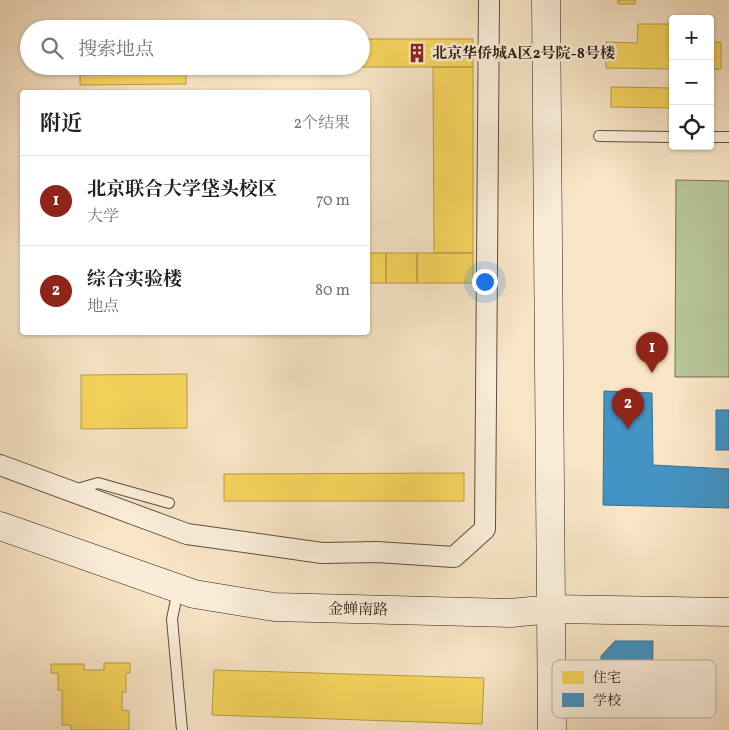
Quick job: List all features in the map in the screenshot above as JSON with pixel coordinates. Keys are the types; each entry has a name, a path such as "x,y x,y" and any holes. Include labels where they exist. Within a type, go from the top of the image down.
{"street":[{"path":"0,465 187,534 322,553 377,552 454,557 485,529 489,0"},
{"path":"546,0 552,730"},
{"name":"金蝉南路","path":"0,526 194,594 274,607 511,613 552,609 729,612"}],"lane":[{"path":"600,136 669,136"},
{"path":"714,137 729,137"},
{"path":"70,491 98,483 169,503"},
{"path":"178,589 172,619 182,730"}],"green space":[{"path":"676,180 729,181 729,377 675,377"}],"building: 住宅":[{"path":"618,0 635,0 635,4 618,4"},
{"path":"638,24 669,24 669,69 606,68 606,42 637,43"},
{"name":"北京华侨城A区2号院-8号楼","path":"370,39 473,39 473,67 370,67"},
{"path":"714,42 721,42 721,69 714,69"},
{"path":"433,67 473,67 473,253 434,253"},
{"path":"80,75 186,75 186,84 80,85"},
{"path":"611,87 669,88 669,108 611,107"},
{"path":"370,253 386,253 386,283 370,283"},
{"path":"386,253 417,253 417,283 386,283"},
{"path":"417,253 473,253 473,283 417,283"},
{"path":"187,374 187,428 81,429 81,375"},
{"path":"464,473 464,501 224,501 224,474"},
{"path":"104,663 130,663 130,673 126,673 126,692 122,692 122,710 129,711 129,730 71,730 71,725 62,725 62,690 58,690 58,673 51,673 51,664 84,664 84,670 104,670"},
{"path":"214,670 484,678 482,724 212,715"}],"building: 学校":[{"path":"604,391 652,393 653,465 729,469 729,508 603,505"},
{"path":"716,410 729,410 729,450 716,450"},
{"path":"615,641 653,641 653,660 601,660 601,656"}],"place":[{"name":"北京华侨城A区2号院-8号楼","path":"417,53"},
{"name":"北京联合大学垡头校区","path":"652,373"},
{"name":"综合实验楼","path":"628,429"}]}
